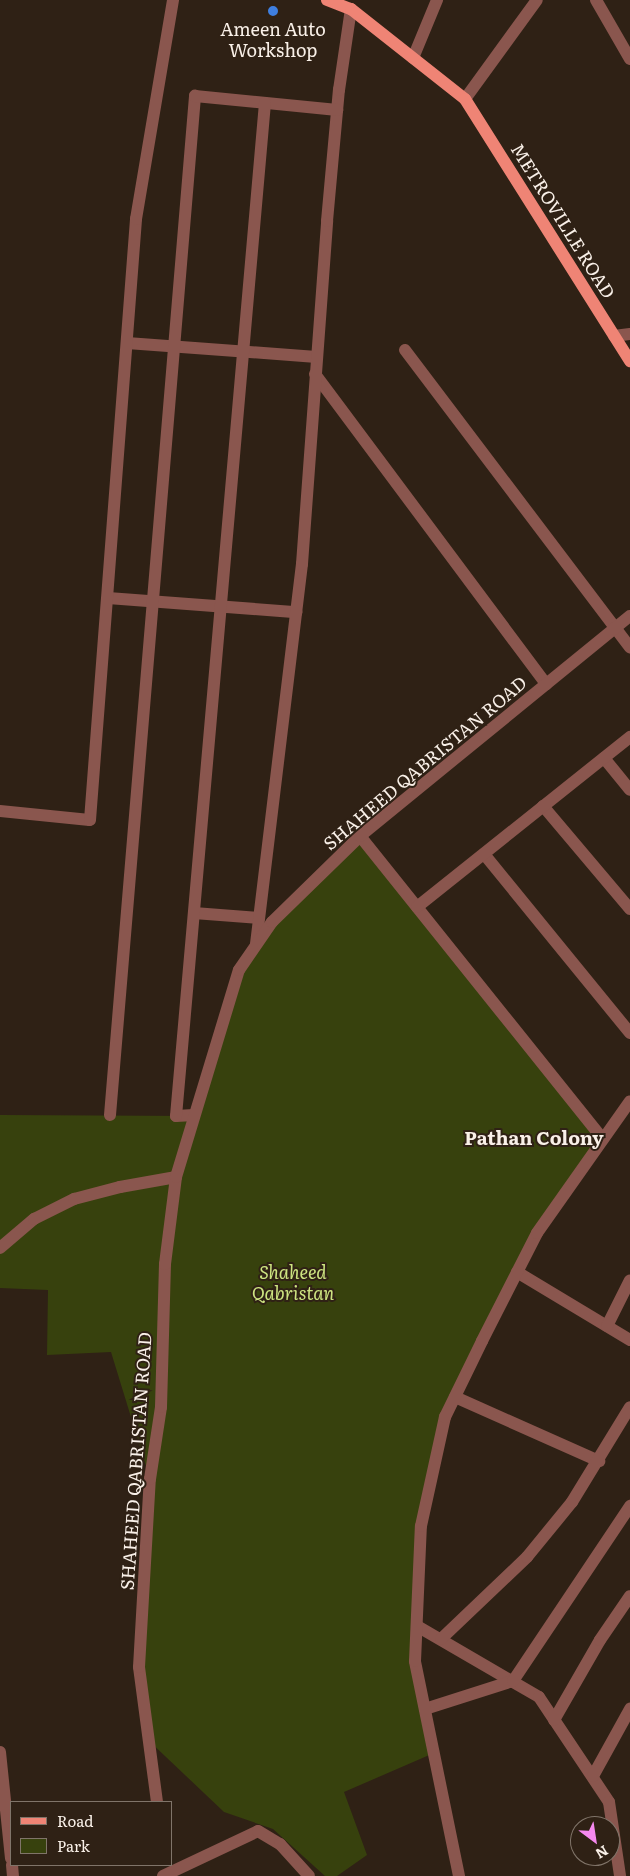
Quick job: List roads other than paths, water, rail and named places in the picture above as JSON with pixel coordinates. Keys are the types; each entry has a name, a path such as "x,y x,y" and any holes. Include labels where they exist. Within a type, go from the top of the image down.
{"main road":[{"name":"METROVILLE ROAD","path":"327,0 351,9 465,99 630,361"}],"street":[{"path":"0,811 90,820 136,219 173,0"},
{"path":"413,58 437,0"},
{"path":"465,99 537,0"},
{"path":"596,0 630,59"},
{"path":"255,946 296,612 337,110 351,9"},
{"path":"110,1116 195,96 337,110"},
{"path":"194,1115 176,1116 265,103"},
{"path":"614,336 630,334"},
{"path":"127,343 316,357"},
{"path":"405,350 630,647"},
{"path":"315,374 546,684"},
{"path":"108,598 296,612"},
{"name":"SHAHEED QABRISTAN ROAD","path":"157,1801 139,1667 150,1479 162,1408 165,1264 176,1178 239,970 272,922 360,836 630,616"},
{"path":"417,907 630,737"},
{"path":"604,758 630,790"},
{"path":"543,806 630,909"},
{"path":"360,836 604,1138"},
{"path":"484,854 630,1033"},
{"path":"194,913 259,918"},
{"path":"459,1876 415,1661 421,1526 445,1417 537,1233 630,1101"},
{"path":"0,1248 34,1219 74,1199 120,1187 176,1178"},
{"path":"517,1272 630,1340"},
{"path":"607,1326 630,1280"},
{"path":"454,1397 599,1461"},
{"path":"440,1639 527,1557 572,1502 599,1461 630,1407"},
{"path":"425,1709 513,1681 630,1506"},
{"path":"554,1720 600,1640 630,1596"},
{"path":"417,1626 538,1697 609,1802 620,1876"},
{"path":"593,1776 630,1709"},
{"path":"0,1752 10,1848"},
{"path":"162,1876 258,1831 280,1844 309,1876"}],"place":[{"name":"Ameen Auto Workshop","path":"273,11"}],"district":[{"name":"Pathan Colony","path":"534,1138"}],"park label":[{"name":"Shaheed Qabristan","path":"293,1283"}]}
